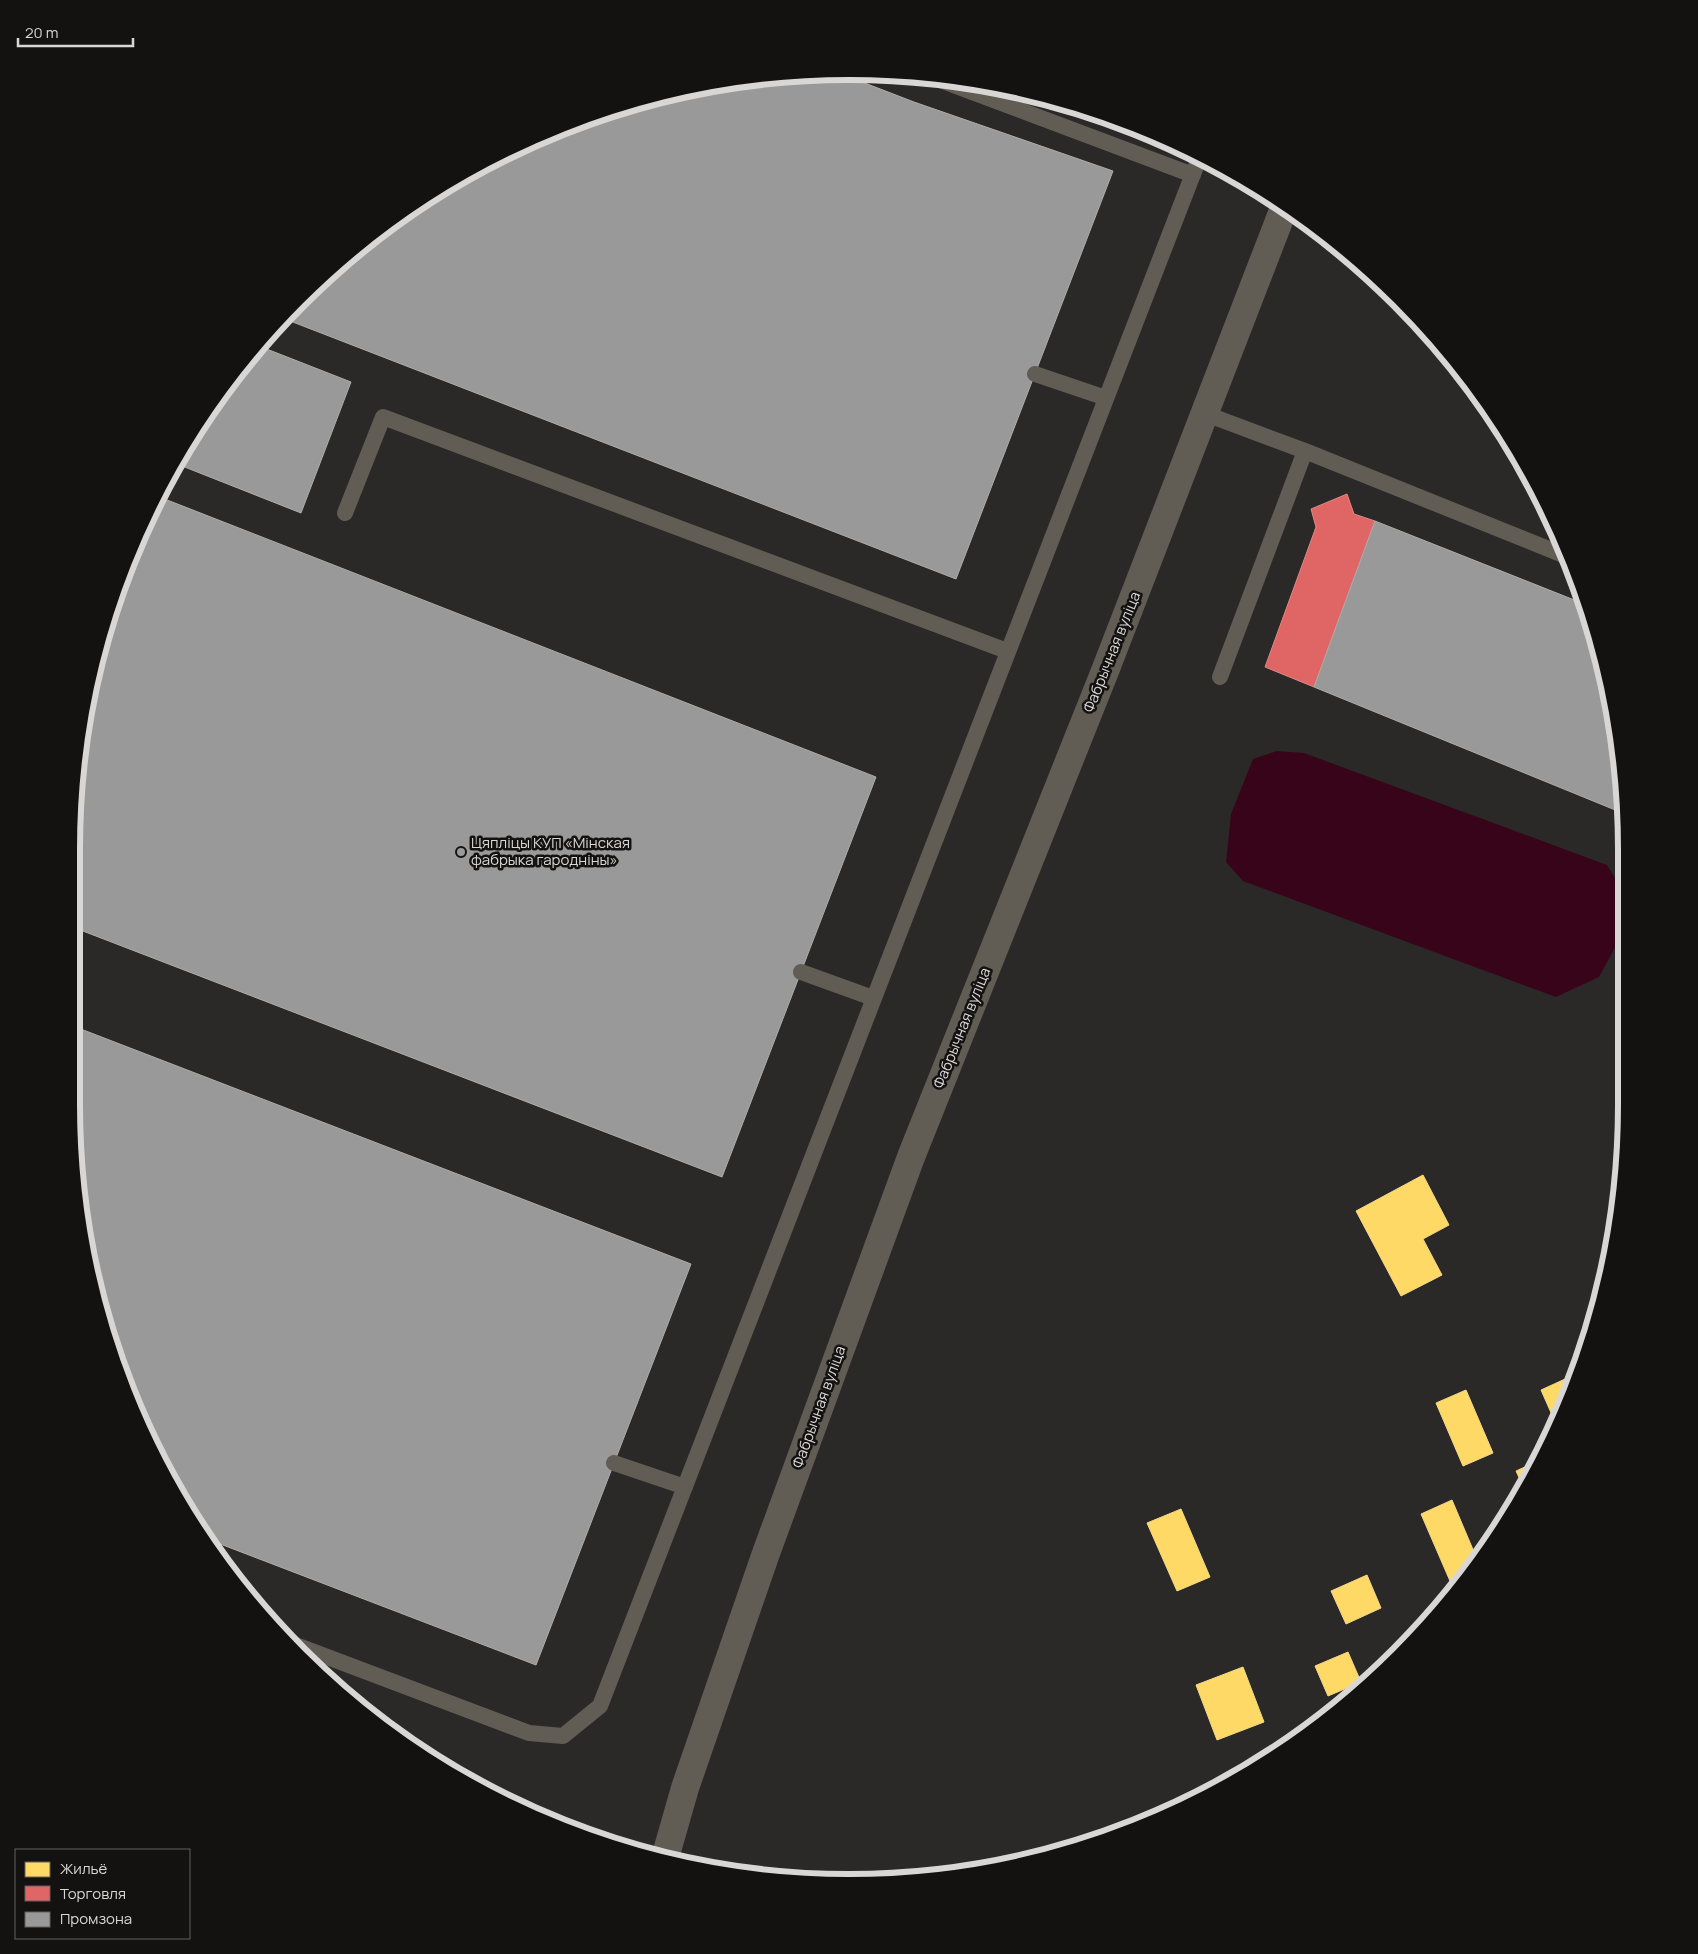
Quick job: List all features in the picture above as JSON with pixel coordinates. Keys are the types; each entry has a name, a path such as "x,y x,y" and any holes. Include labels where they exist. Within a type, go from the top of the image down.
{"street":[{"name":"Фабрычная вуліца","path":"667,1852 685,1788 768,1548 911,1157 1206,414 1282,214"}],"lane":[{"path":"966,90 1193,175"},
{"path":"304,1648 529,1733 563,1736 600,1706 1197,163"},
{"path":"1035,374 1106,398"},
{"path":"1206,414 1305,451 1558,553"},
{"path":"345,513 383,417 1007,651"},
{"path":"1220,678 1305,451"},
{"path":"800,972 873,998"},
{"path":"614,1463 685,1487"}],"shaded area":[{"path":"1277,751 1304,753 1607,865 1618,883 1618,942 1599,977 1556,997 1243,881 1226,862 1231,814 1253,759"}],"building: Жильё":[{"path":"1423,1175 1449,1225 1423,1239 1442,1275 1401,1296 1356,1211"},
{"path":"1567,1378 1552,1415 1541,1390"},
{"path":"1466,1390 1493,1453 1463,1466 1436,1403"},
{"path":"1528,1466 1520,1480 1516,1471"},
{"path":"1452,1500 1474,1552 1454,1579 1450,1581 1421,1514"},
{"path":"1181,1509 1210,1577 1177,1591 1147,1523"},
{"path":"1367,1575 1381,1608 1346,1624 1331,1591"},
{"path":"1348,1652 1360,1679 1353,1685 1328,1696 1315,1666"},
{"path":"1243,1667 1264,1722 1217,1740 1196,1685"}],"building: Торговля":[{"path":"1347,494 1354,514 1375,521 1314,687 1265,667 1316,527 1311,509"}],"building: Промзона":[{"path":"858,80 914,102 1113,171 956,579 290,321 342,271 381,239 465,183 509,159 602,121 650,106 699,95 799,82"},
{"path":"266,349 351,382 301,513 182,466 239,381"},
{"name":"Цяпліцы КУП «Мінская фабрыка гародніны»","path":"164,499 876,777 722,1177 80,930 82,799 95,699 106,650 121,602 139,555"},
{"path":"1375,521 1577,601 1592,650 1603,699 1611,749 1616,811 1314,687"},
{"path":"80,1029 691,1264 536,1665 218,1543 183,1490 159,1445 121,1352 106,1304 95,1255 82,1155"}],"place":[{"name":"Цяпліцы КУП «Мінская фабрыка гародніны»","path":"461,852"}]}
